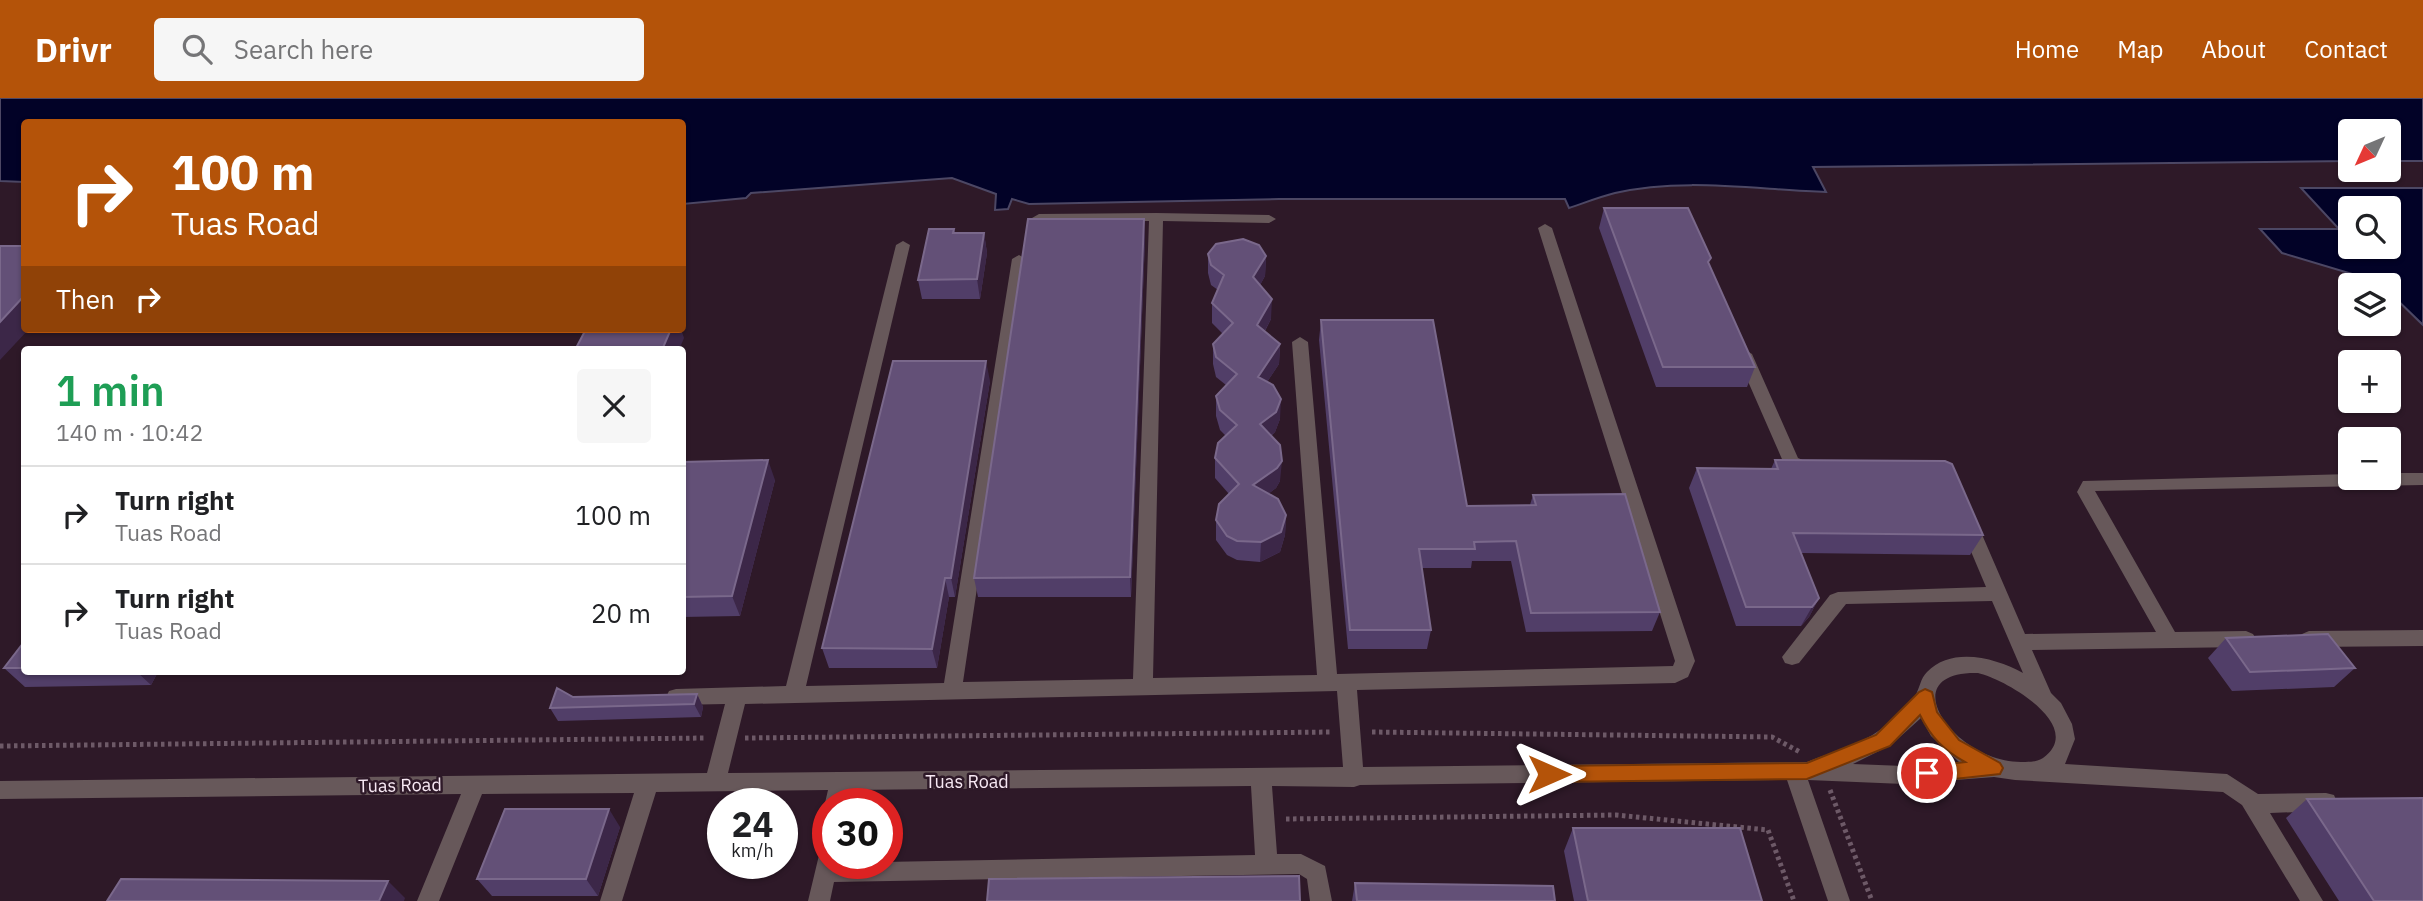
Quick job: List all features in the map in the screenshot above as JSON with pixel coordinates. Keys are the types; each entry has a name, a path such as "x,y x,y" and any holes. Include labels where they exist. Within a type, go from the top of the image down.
{"street":[{"path":"1039,218 1269,219"},
{"path":"1143,688 1156,218"},
{"path":"659,698 1675,675 1684,667 1545,228"},
{"path":"794,696 903,245"},
{"path":"952,692 1018,259"},
{"path":"1738,341 1791,462 1801,469 1835,470"},
{"path":"1300,342 1337,683 1350,732 1354,778"},
{"path":"2170,640 2086,492 2089,485 2423,479"},
{"path":"1961,505 2043,697"},
{"path":"1792,657 1837,600 1845,597 1999,594"},
{"path":"2290,639 2423,638"},
{"path":"2019,642 2263,639"},
{"name":"Tuas Road","path":"0,790 1354,778 1811,770 1904,775 1993,768 2017,773 2038,771 2054,762 2063,749 2063,732 2056,714 2043,697 2023,682 1979,665 1958,665 1941,671 1930,682 1925,697 1883,741 1811,770"},
{"path":"715,782 737,696"},
{"name":"Tuas Road","path":"1925,697 1928,713 1937,730 1952,746 1993,768"},
{"path":"1811,770 1839,901"},
{"path":"2038,771 2227,783 2242,792 2253,804 2312,901"},
{"path":"1261,777 1267,864"},
{"path":"839,788 840,781"},
{"path":"611,901 648,783"},
{"path":"428,901 476,784"},
{"path":"2253,804 2344,802"},
{"path":"903,865 1301,864 1309,867 1320,880 1321,901"},
{"path":"819,901 824,879"}],"path":[{"path":"0,746 1350,732 1772,737 1794,747 1811,770 1872,901"},
{"path":"1264,819 1616,815 1768,830 1794,901"}],"water":[{"path":"0,98 2423,98 2423,161 2401,161 2401,119 2338,119 2338,161 1813,167 1826,192 1667,186 1615,193 1569,208 1565,199 1279,199 1029,204 1012,199 1008,209 995,210 996,194 952,178 751,193 746,198 686,204 686,119 21,119 21,182 0,181"},
{"path":"2301,188 2423,188 2423,325 2401,304 2401,273 2349,273 2282,253 2260,229 2338,229 2338,259 2401,259 2401,196 2338,196 2338,228"}],"building":[{"path":"1604,208 1688,208 1711,258 1708,262 1755,367 1663,367"},
{"path":"1028,219 1144,219 1130,577 974,578"},
{"path":"929,229 954,229 953,233 984,233 977,279 918,280"},
{"path":"1243,239 1259,245 1266,256 1253,277 1272,299 1257,325 1280,344 1258,377 1273,385 1281,399 1276,412 1260,424 1280,445 1282,461 1277,468 1253,485 1278,499 1286,515 1281,532 1261,542 1237,541 1227,536 1216,520 1219,504 1239,484 1215,458 1218,443 1237,425 1220,410 1216,396 1237,374 1216,357 1213,344 1233,323 1212,303 1224,275 1211,265 1208,254 1216,244"},
{"path":"0,246 21,246 21,299 0,322"},
{"path":"1321,320 1433,320 1467,506 1536,505 1533,495 1625,494 1660,612 1531,613 1516,541 1474,542 1475,549 1419,549 1431,630 1350,630"},
{"path":"584,333 669,333 664,346 577,346"},
{"path":"893,361 986,361 951,578 945,578 932,649 822,648"},
{"path":"768,460 732,596 686,597 686,462"},
{"path":"1775,460 1945,461 1952,464 1983,535 1793,533 1819,598 1812,607 1746,607 1697,468 1778,469"},
{"path":"2328,634 2355,668 2250,672 2226,638"},
{"path":"21,646 21,668 4,668"},
{"path":"557,688 573,697 697,694 694,704 550,708"},
{"path":"2423,798 2423,901 2374,901 2307,799"},
{"path":"505,809 609,809 586,879 477,879"},
{"path":"1573,828 1740,828 1762,901 1588,901"},
{"path":"1299,876 1300,901 987,901 989,879"},
{"path":"121,879 388,881 379,901 107,901"},
{"path":"1355,883 1553,886 1555,901 1357,901"}],"route":[{"path":"1549,774 1807,771 1883,741 1925,697 1928,713 1937,730 1952,746 1971,759 1993,768 1927,773"}]}
